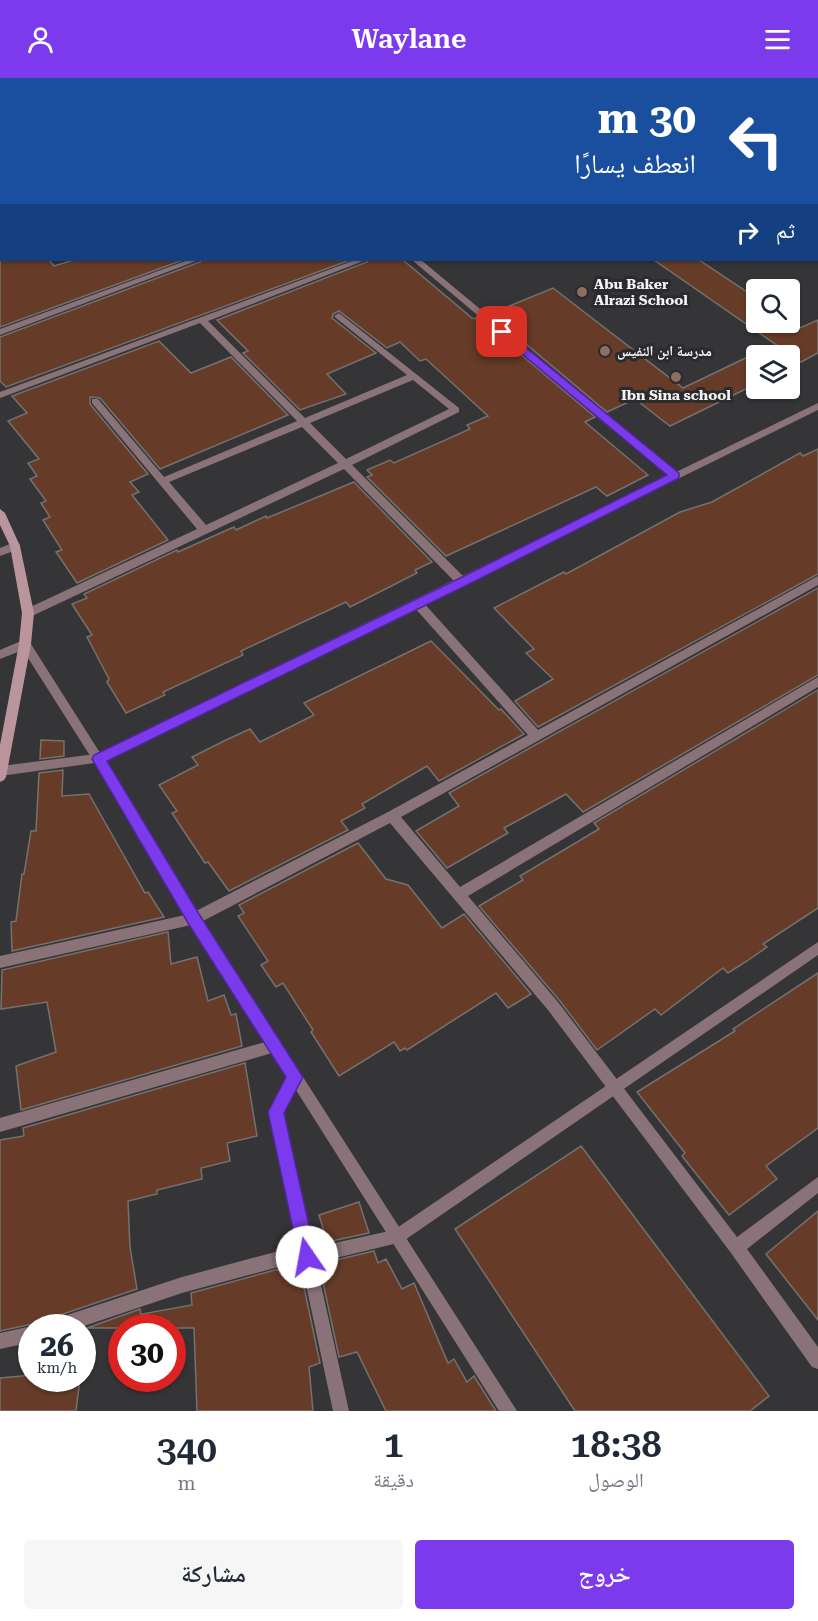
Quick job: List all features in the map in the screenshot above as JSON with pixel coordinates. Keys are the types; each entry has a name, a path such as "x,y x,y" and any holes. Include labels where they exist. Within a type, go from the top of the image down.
{"main road":[{"path":"0,513 15,546 28,614 25,644 0,773"}],"street":[{"path":"0,332 192,261"},
{"path":"0,395 359,261"},
{"path":"417,261 675,476"},
{"path":"28,614 456,410 339,316"},
{"path":"201,320 462,582"},
{"path":"163,481 414,376"},
{"path":"95,402 203,529"},
{"path":"0,773 98,759 818,406"},
{"path":"0,552 15,546"},
{"path":"0,962 194,919 392,816 818,580"},
{"path":"418,604 536,736"},
{"path":"0,655 25,644 98,759 194,919 509,1411"},
{"path":"458,895 818,681"},
{"path":"392,816 553,1006 736,1248 818,1361"},
{"path":"95,1314 192,1282 275,1260 307,1257 397,1237 818,948"},
{"path":"0,1125 275,1046"},
{"path":"295,1077 276,1112 341,1411"},
{"path":"736,1248 818,1184"},
{"path":"0,1341 18,1337"}],"building":[{"path":"0,261 50,261 54,266 71,261 180,261 0,327"},
{"path":"347,261 6,387 0,381 0,337 200,262"},
{"path":"404,261 472,318 479,319 595,417 585,422 648,475 607,496 596,487 446,556 367,477 372,475 367,470 390,460 394,463 470,429 467,425 488,416 426,359 420,361 400,342 387,348 339,311 333,314 332,318 376,353 327,374 346,394 300,410 243,353 248,351 217,320 367,262"},
{"path":"655,261 700,261 746,291 746,324"},
{"name":"مدرسة ابن النفيس","path":"553,288 683,388 746,358 746,389 670,426 635,399 607,412 490,314"},
{"path":"818,320 818,353 801,362 800,345 776,345 759,333 800,333 800,328"},
{"path":"159,341 191,373 231,357 288,415 160,469 100,398 90,397 90,404 148,474 130,482 139,492 132,495 168,540 77,583 56,552 62,550 43,520 50,517 41,503 46,501 30,479 37,476 28,463 39,459 8,421 27,413 12,396"},
{"path":"818,449 818,574 538,727 515,701 553,679 526,653 534,649 494,608 564,572 566,574 680,512 712,502 800,453 803,456"},
{"path":"354,482 432,562 415,570 417,573 350,607 346,602 241,651 243,655 163,692 165,695 126,713 107,682 109,679 87,637 92,635 72,604 87,598 84,594 177,550 178,552 234,527 236,530"},
{"path":"818,588 818,675 583,812 566,794 504,828 508,833 447,868 416,831 459,806 449,793"},
{"path":"431,641 524,734 439,781 427,766 362,804 365,808 341,821 348,830 229,891 208,862 205,863 172,813 177,811 159,785 198,765 192,757 250,729 260,742 314,715 304,703"},
{"path":"818,690 818,908 763,944 767,947 747,961 728,973 723,968 661,1015 655,1009 597,1050 560,1001 479,906 523,880 520,876 599,829 594,823"},
{"path":"41,740 64,741 64,756 40,759"},
{"path":"63,770 62,796 89,794 145,893 148,892 164,917 12,951 11,922 16,921 22,874 24,874 31,831 36,831 39,773"},
{"path":"358,843 386,879 408,885 442,928 464,914 531,994 508,1008 496,993 407,1050 405,1048 400,1051 394,1042 339,1076 283,983 276,987 261,965 268,961 238,916 244,913 239,905"},
{"path":"168,932 171,964 197,957 208,1001 224,995 231,1015 236,1014 242,1046 21,1110 16,1066 56,1052 47,1002 1,1009 2,970"},
{"path":"818,973 818,1128 766,1166 777,1179 729,1215 682,1156 685,1153 637,1092 735,1031 733,1029"},
{"path":"245,1063 257,1136 227,1143 230,1161 201,1168 202,1179 157,1190 157,1194 128,1201 130,1247 137,1289 63,1314 18,1314 18,1327 0,1331 0,1140 24,1136 23,1128"},
{"path":"581,1146 769,1396 750,1411 575,1411 455,1229"},
{"path":"359,1202 369,1233 327,1242 319,1215"},
{"path":"818,1211 818,1320 766,1254"},
{"path":"374,1251 378,1263 386,1259 402,1289 414,1283 448,1363 454,1359 467,1382 474,1376 496,1411 386,1411 357,1352 339,1357 319,1264"},
{"path":"300,1268 320,1363 309,1367 313,1411 197,1411 194,1328 186,1328 186,1314 142,1314 192,1305 191,1293 275,1270"},
{"path":"140,1309 141,1314 126,1314"},
{"path":"108,1320 108,1328 96,1328 96,1325"},
{"path":"18,1376 18,1392 78,1392 76,1411 0,1411 0,1378"}],"place":[{"name":"Abu Baker Alrazi School","path":"582,292"},
{"name":"مدرسة ابن النفيس","path":"605,351"},
{"name":"Ibn Sina school","path":"676,377"}],"route":[{"path":"307,1257 276,1112 295,1077 194,919 98,759 675,476 502,332"}]}
